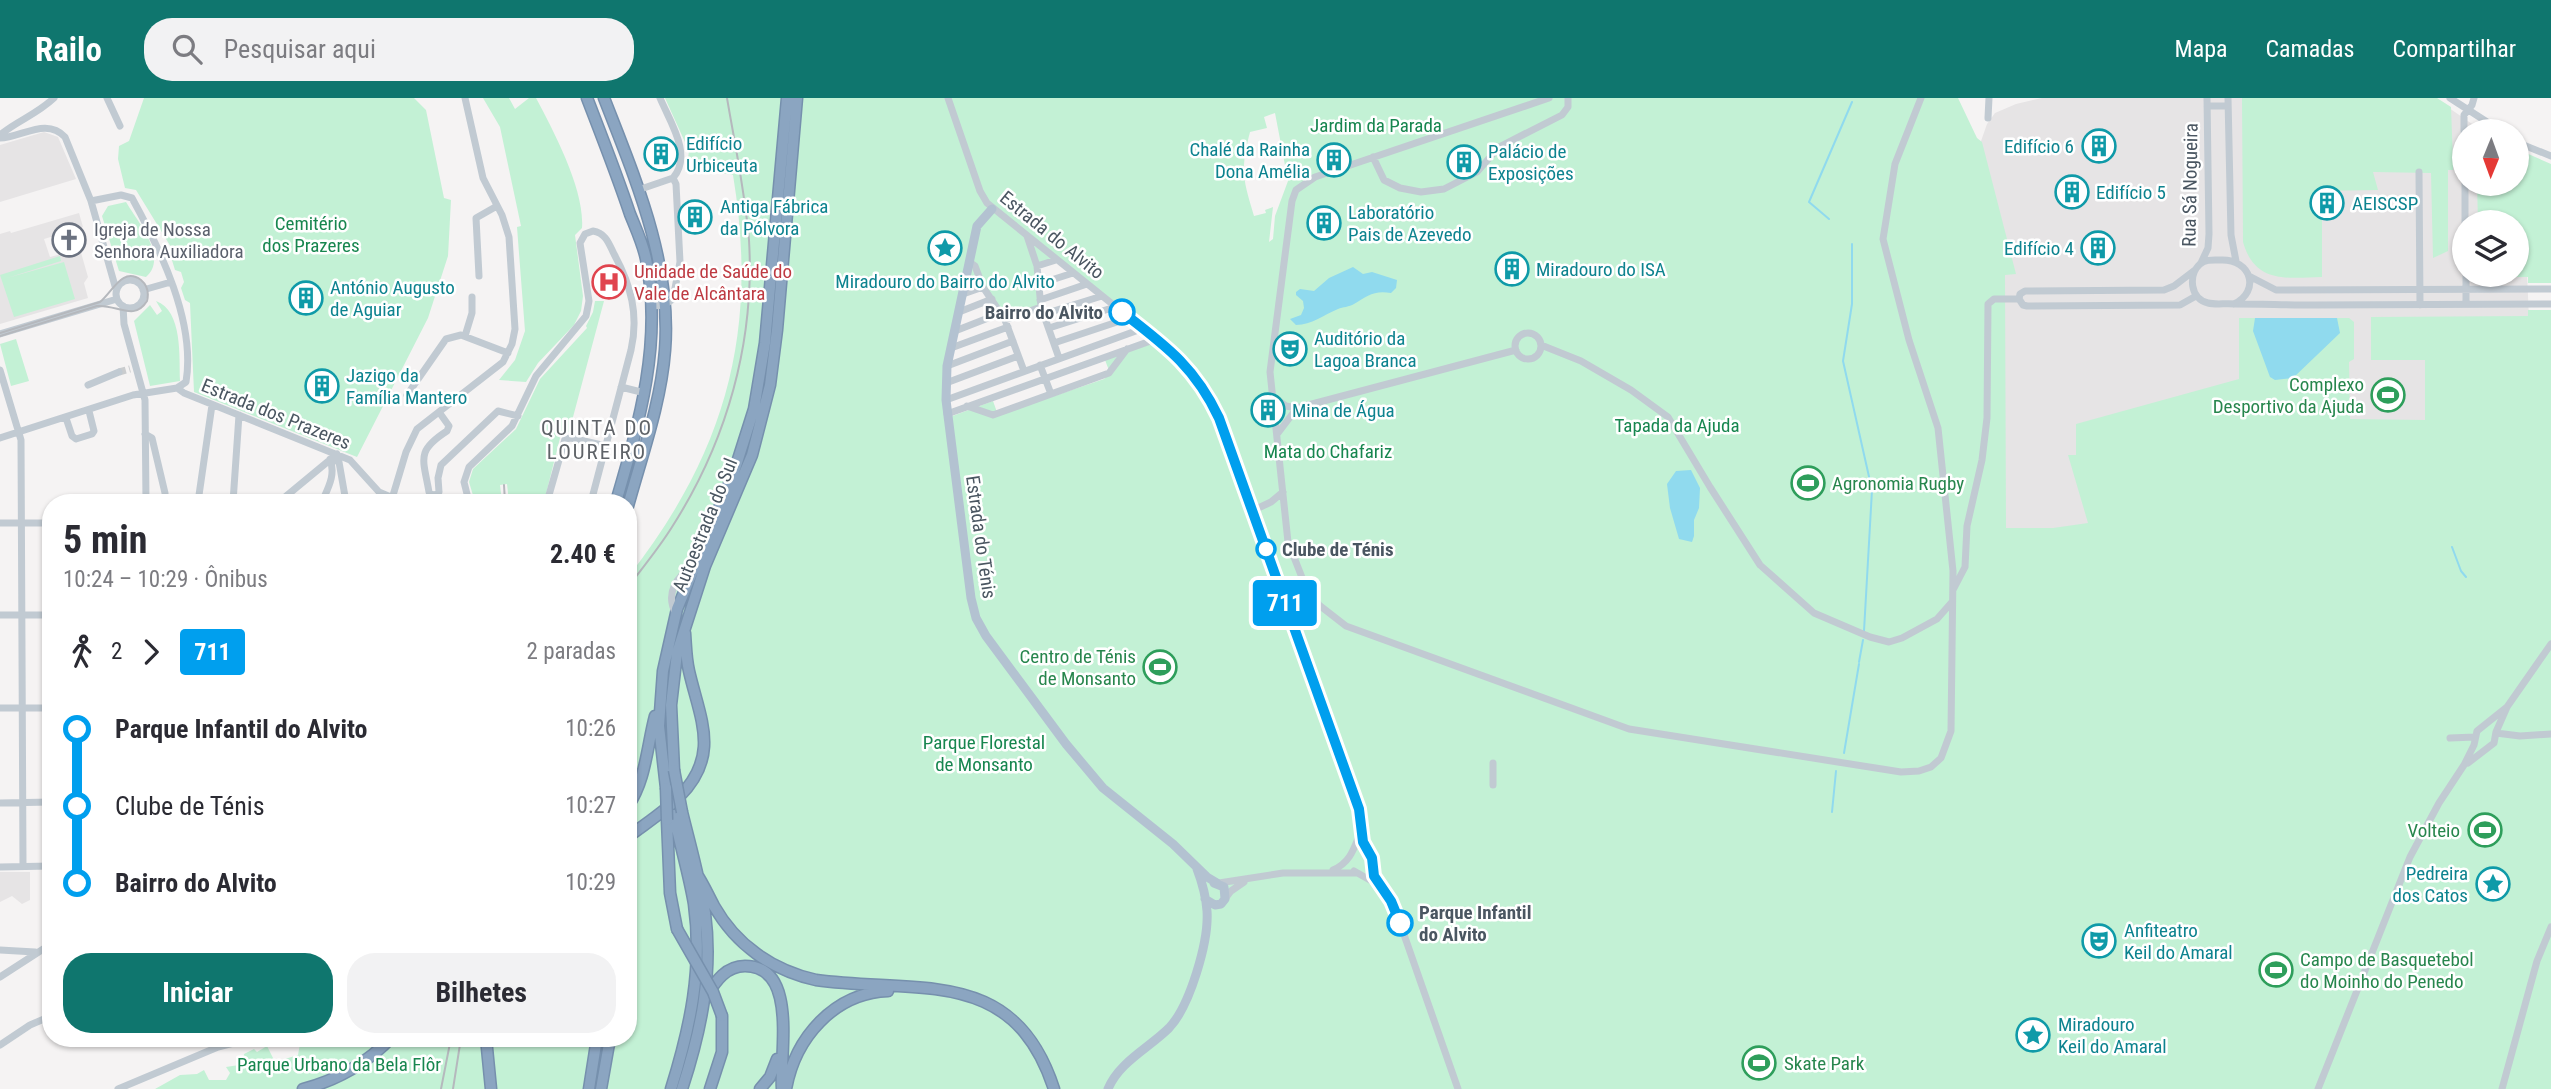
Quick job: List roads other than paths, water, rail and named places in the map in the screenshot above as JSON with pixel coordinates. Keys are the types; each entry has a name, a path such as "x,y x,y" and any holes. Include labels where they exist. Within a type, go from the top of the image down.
{"highway":[{"path":"587,98 646,258 652,306 652,351 645,393 618,494"},
{"path":"604,98 657,248 664,305 666,337 663,368 657,401 631,494"},
{"name":"Autoestrada do Sul","path":"702,963 693,903 666,788 659,700 676,614 738,462 760,382 787,98"},
{"name":"Autoestrada do Sul","path":"702,963 705,914 696,873 674,816 672,691 677,653 684,628 705,566 752,455 767,398 778,330 797,98"},
{"path":"597,124 612,118"},
{"path":"637,830 680,796 694,779 702,761 704,722 689,672 684,628"},
{"path":"637,789 643,774 659,700"},
{"path":"674,816 670,893 677,929 713,992 722,1016 722,1052 710,1089"},
{"path":"696,873 714,906 738,939 761,957 784,970 826,981 959,992 978,998 1013,1020 1030,1037 1043,1059 1055,1089"},
{"path":"682,1089 697,1039 705,999 702,963"},
{"path":"671,1089 691,1020 702,963"},
{"path":"705,999 730,970 745,966 764,972 772,979 781,997 784,1089"},
{"path":"784,1089 792,1064 807,1036 827,1015 857,998 881,992 911,991 955,995 987,1004"},
{"path":"760,1089 773,1071 781,1046"},
{"path":"303,1089 326,1082 355,1068 381,1047"},
{"path":"487,1047 491,1089"},
{"path":"589,1089 596,1047"},
{"path":"601,1089 608,1047"}],"main road":[{"name":"Estrada do Ténis","path":"992,209 978,224 947,366 946,383 947,418 971,598 981,628 1066,744 1102,788 1218,883"},
{"name":"Estrada do Ténis","path":"1194,865 1202,883 1207,910 1206,930"},
{"path":"1108,1089 1116,1074 1169,1028 1182,1011 1206,930 1214,911 1223,901 1225,890 1218,883 1208,885 1204,896 1212,905 1223,901"}],"street":[{"path":"0,136 9,127 37,113 54,98"},
{"path":"107,98 120,126"},
{"path":"394,494 411,439 417,429 492,373 508,353 515,329 509,237 483,177 465,98"},
{"path":"638,190 673,178 679,171 682,152 660,98"},
{"name":"Estrada do Alvito","path":"948,98 980,191 992,209 1144,328 1190,370 1209,397 1219,418 1359,809 1361,831 1372,858 1372,865 1380,886 1394,906 1458,1089"},
{"path":"1549,98 1314,177 1296,190 1292,201 1270,360 1287,542 1303,580 1319,605 1346,626 1629,729 1901,772 1931,768 1941,758 1951,731 1953,590 1938,428 1909,340 1883,239 1895,164 1921,98"},
{"path":"1373,157 1384,180 1400,188 1421,192 1444,190 1477,172 1499,147 1562,115 1568,107 1568,98"},
{"path":"1988,118 1989,98"},
{"path":"2450,98 2483,119"},
{"path":"2464,119 2474,98"},
{"name":"Rua Sá Nogueira","path":"2198,267 2208,248 2209,234 2207,102 2228,102 2231,234 2236,261"},
{"path":"0,136 47,127 60,131 68,142 91,201 117,289 117,299 122,306 132,368 143,394 146,494"},
{"path":"2529,147 2551,156"},
{"path":"2419,173 2420,304"},
{"path":"652,306 664,305 673,299 680,262 677,195 673,178"},
{"path":"0,438 133,395 177,388 187,379 186,343 181,316 159,247 132,198 121,195 91,201"},
{"path":"479,276 476,218 497,206"},
{"path":"468,494 464,482 469,467 503,437 518,416 536,376 586,316 589,301 580,243 587,233 597,231 605,236 625,275 633,299 634,333 593,494"},
{"path":"1027,236 1037,266 1042,307 1059,358"},
{"path":"1037,266 1056,260"},
{"path":"2019,299 2020,294 2025,291 2164,290 2174,286 2208,260 2236,261 2242,264 2249,276 2276,290 2551,289"},
{"path":"969,262 975,266 983,287 1005,320 1024,371"},
{"path":"2198,267 2192,282 2196,296 2208,303 2551,304"},
{"path":"1038,284 1073,273"},
{"path":"2234,304 2247,292 2249,276"},
{"path":"117,289 129,281 138,283 144,290 143,299 137,306 122,306"},
{"path":"144,290 171,282"},
{"path":"955,331 1005,320 1042,307 1087,284"},
{"path":"963,294 983,287"},
{"path":"2466,289 2466,304"},
{"path":"1042,307 1102,296"},
{"path":"2019,299 2027,306 2180,305 2196,296"},
{"path":"465,336 472,313 472,297"},
{"path":"0,334 117,299"},
{"path":"959,312 992,299"},
{"path":"1953,590 1965,567 1967,526 1982,460 1987,418 1988,304 1994,299 2019,299"},
{"path":"1049,328 1115,307"},
{"path":"1054,343 1129,318"},
{"path":"951,348 1005,320"},
{"path":"946,400 1144,328"},
{"path":"1516,350 1517,340 1524,334 1534,334 1541,345 1581,361 1631,390 1668,417 1760,565 1814,613 1870,637 1889,642 1937,619 1952,602"},
{"path":"407,395 446,339 465,336 508,353"},
{"path":"947,418 967,406 1156,339"},
{"path":"947,366 1013,341"},
{"path":"1516,350 1523,357 1529,358 1538,354 1541,345"},
{"path":"967,406 993,415 1109,373 1128,349"},
{"path":"1274,398 1286,406 1297,408 1516,350"},
{"path":"946,383 1018,356"},
{"path":"1040,365 1051,394"},
{"path":"0,370 20,432 23,866"},
{"path":"88,385 120,372"},
{"path":"621,387 645,393"},
{"name":"Estrada dos Prazeres","path":"177,388 333,457 350,460 382,494"},
{"path":"199,494 212,405"},
{"path":"1278,433 1297,408"},
{"path":"66,418 73,438 76,439 92,434 94,429 89,411"},
{"path":"436,494 439,492 441,465 451,453 498,411 518,416"},
{"path":"432,494 423,454 429,442 447,431 449,426 439,412"},
{"path":"234,494 239,415"},
{"path":"145,434 152,438 165,494"},
{"path":"549,494 565,439 606,446"},
{"path":"289,494 333,457"},
{"path":"325,494 332,478 333,457"},
{"path":"333,457 339,462 345,494"},
{"path":"1252,511 1271,502 1283,492"},
{"path":"1271,502 1284,511"},
{"path":"0,523 42,523"},
{"path":"0,615 42,615"},
{"path":"1937,619 1945,622 1952,632"},
{"path":"2464,765 2496,741 2496,732 2505,710 2551,644"},
{"path":"0,708 42,708"},
{"path":"2318,1089 2410,857 2439,803 2464,765 2481,727 2505,710"},
{"path":"2505,710 2505,724 2520,736"},
{"path":"2481,727 2490,726 2496,732 2520,736 2551,734"},
{"path":"2450,738 2476,739 2483,747 2520,736"},
{"path":"1493,763 1493,785"},
{"path":"0,803 42,802"},
{"path":"1358,873 1350,866 1361,831"},
{"path":"1325,872 1343,865 1358,851 1368,853"},
{"path":"1218,883 1283,873 1358,873 1369,871 1372,865"},
{"path":"0,867 42,866"},
{"name":"Estrada do Alvito","path":"1358,873 1380,886"},
{"path":"1223,901 1235,887 1251,878"},
{"path":"2502,1089 2529,986 2551,928"},
{"path":"0,977 42,949"},
{"path":"0,950 36,952"},
{"path":"0,1045 42,1020"},
{"path":"118,1089 216,1047"}],"water":[{"path":"1353,267 1363,274 1372,272 1397,280 1396,288 1391,293 1371,294 1352,305 1307,323 1296,325 1290,319 1301,315 1304,308 1303,301 1296,292 1300,289 1314,291 1329,278"},
{"path":"2255,318 2337,318 2340,333 2293,378 2275,380 2270,377 2253,331"},
{"path":"1691,470 1700,488 1692,542 1679,539 1670,508 1667,484 1676,471"}],"waterway":[{"path":"1829,219 1809,202 1852,102"},
{"path":"1852,244 1852,304 1843,361 1872,490 1864,631"},
{"path":"2452,547 2466,577"},
{"path":"1859,662 1863,640"},
{"path":"1844,753 1859,664"},
{"path":"1832,812 1836,771"}],"tunnel":[{"path":"119,372 130,369"}],"tram line":[{"path":"0,333 100,302 118,282 128,276 141,280 147,290 147,301 137,310 125,311 97,306 0,336"}],"railway":[{"path":"637,575 672,527 708,460 722,425 742,353 750,278 749,240 727,98"},
{"path":"504,485 505,494"},
{"path":"441,1089 449,1047"},
{"path":"453,1089 460,1047"}],"place":[{"name":"Edifício 6","path":"2099,146"},
{"name":"Edifício Urbiceuta","path":"661,154"},
{"name":"Chalé da Rainha Dona Amélia","path":"1334,160"},
{"name":"Palácio de Exposições","path":"1464,162"},
{"name":"Edifício 5","path":"2072,192"},
{"name":"AEISCSP","path":"2327,203"},
{"name":"Antiga Fábrica da Pólvora","path":"695,217"},
{"name":"Laboratório Pais de Azevedo","path":"1324,223"},
{"name":"Igreja de Nossa Senhora Auxiliadora","path":"69,240"},
{"name":"Miradouro do Bairro do Alvito","path":"945,248"},
{"name":"Edifício 4","path":"2098,248"},
{"name":"Miradouro do ISA","path":"1512,269"},
{"name":"Unidade de Saúde do Vale de Alcântara","path":"609,282"},
{"name":"António Augusto de Aguiar","path":"306,298"},
{"name":"Bairro do Alvito","path":"1122,312"},
{"name":"Auditório da Lagoa Branca","path":"1290,349"},
{"name":"Jazigo da Família Mantero","path":"322,386"},
{"name":"Complexo Desportivo da Ajuda","path":"2388,395"},
{"name":"Mina de Água","path":"1268,410"},
{"name":"Agronomia Rugby","path":"1808,483"},
{"name":"Clube de Ténis","path":"1266,549"},
{"name":"Centro de Ténis de Monsanto","path":"1160,667"},
{"name":"Volteio","path":"2485,830"},
{"name":"Pedreira dos Catos","path":"2493,884"},
{"name":"Parque Infantil do Alvito","path":"1400,923"},
{"name":"Anfiteatro Keil do Amaral","path":"2099,941"},
{"name":"Campo de Basquetebol do Moinho do Penedo","path":"2276,970"},
{"name":"Miradouro Keil do Amaral","path":"2033,1035"},
{"name":"Skate Park","path":"1759,1063"}],"district":[{"name":"QUINTA DO LOUREIRO","path":"597,440"}],"park label":[{"name":"Jardim da Parada","path":"1376,125"},
{"name":"Cemitério dos Prazeres","path":"311,234"},
{"name":"Tapada da Ajuda","path":"1677,425"},
{"name":"Mata do Chafariz","path":"1328,451"},
{"name":"Parque Florestal de Monsanto","path":"984,753"},
{"name":"Parque Urbano da Bela Flôr","path":"339,1064"}]}
